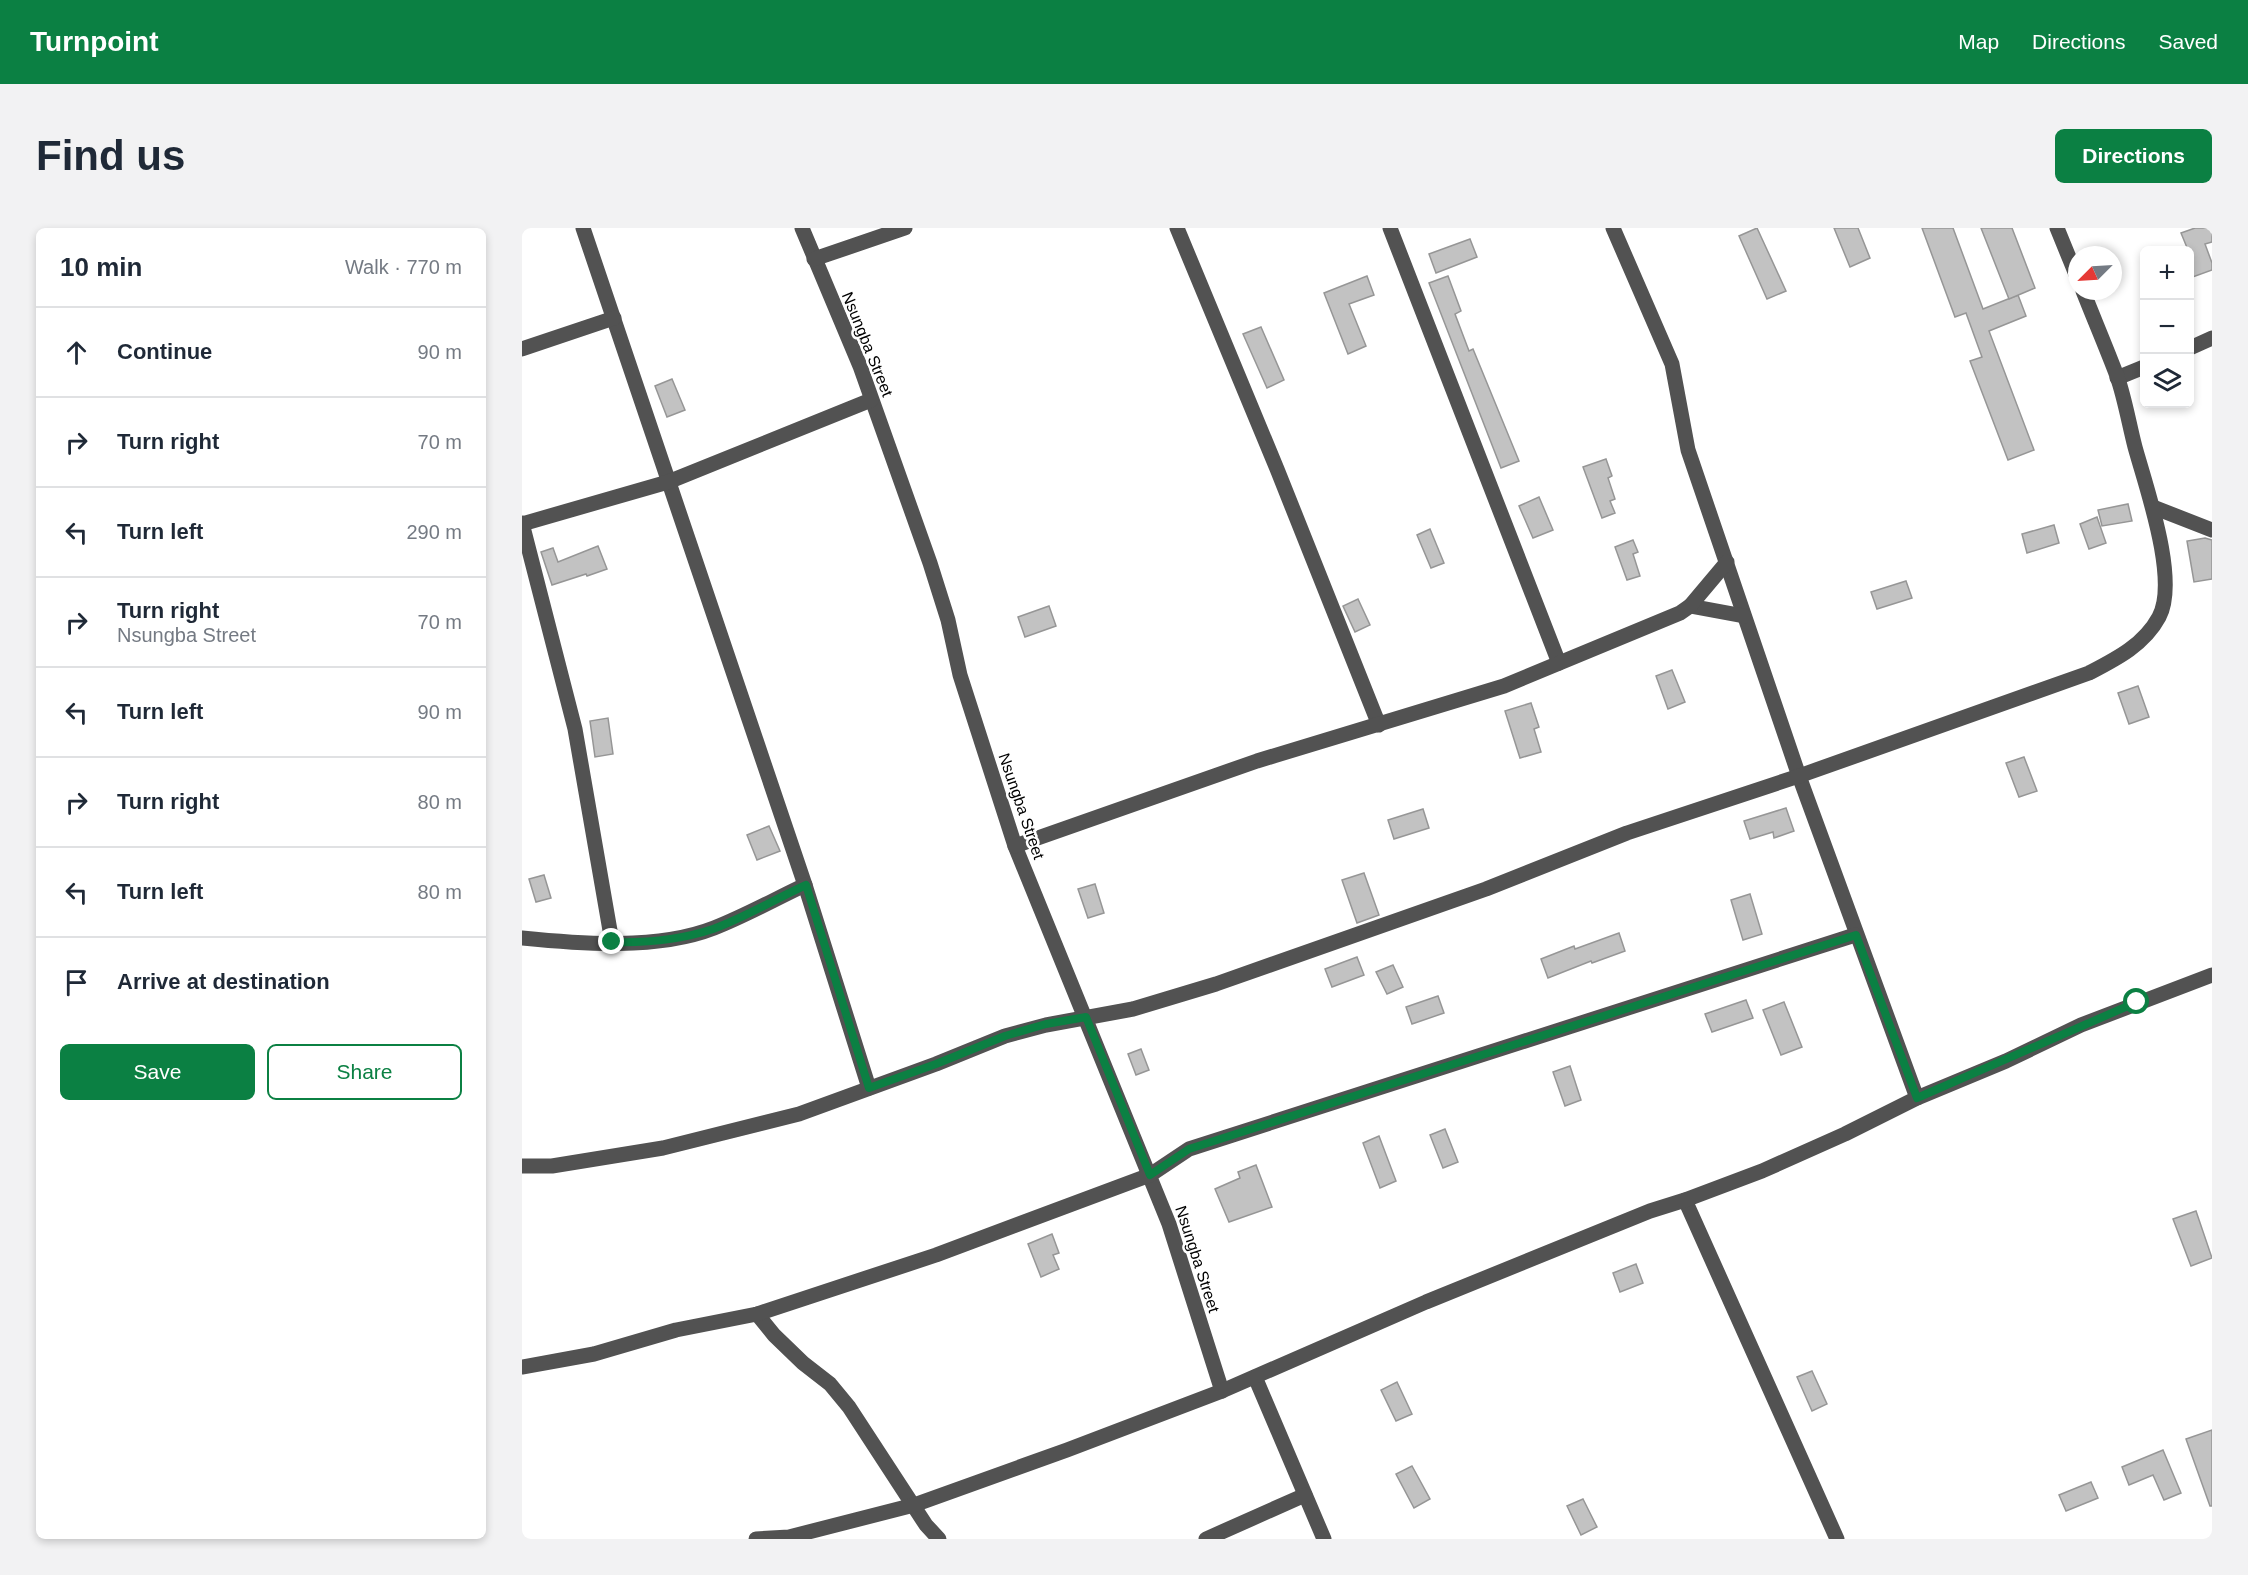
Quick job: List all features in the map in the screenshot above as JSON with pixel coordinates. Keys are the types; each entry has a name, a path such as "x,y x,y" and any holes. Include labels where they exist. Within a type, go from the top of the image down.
{"street":[{"path":"583,228 806,885 869,1088"},
{"name":"Nsungba Street","path":"802,228 860,366 930,563 948,620 960,675 1015,846 1169,1224 1222,1391"},
{"path":"814,259 905,228"},
{"path":"1177,228 1277,469 1379,725"},
{"path":"1390,228 1559,663"},
{"path":"1613,228 1672,364 1688,450 1798,776 1917,1098"},
{"path":"2057,228 2068,255"},
{"path":"522,1166 552,1166 663,1148 799,1114 1005,1036 1046,1024 1133,1008 1216,984 1486,889 1627,833 1798,776 2089,673 2133,648 2149,633 2161,615 2165,594 2164,558 2153,507 2117,378 2087,300"},
{"path":"522,349 614,318"},
{"path":"2194,346 2212,338"},
{"path":"2117,378 2140,369"},
{"path":"612,942 575,729 522,524 668,482 871,400"},
{"path":"2153,507 2212,530"},
{"path":"1015,846 1257,761 1504,686 1680,613 1690,606 1727,562"},
{"path":"1690,606 1744,616"},
{"path":"522,938 642,943 667,940 713,929 806,885"},
{"path":"522,1367 594,1354 676,1330 757,1314 936,1255 1150,1175 1189,1149 1856,935"},
{"path":"756,1539 789,1538 914,1505 1222,1391 1426,1302 1650,1211 1772,1166 1845,1134 1917,1098 2109,1014 2212,975"},
{"path":"1685,1200 1837,1539"},
{"path":"757,1314 774,1335 803,1363 830,1384 849,1407 926,1525 939,1539"},
{"path":"1255,1377 1324,1539"},
{"path":"1206,1539 1305,1495"}],"building":[{"path":"1757,228 1786,291 1767,299 1739,236"},
{"path":"1834,228 1858,228 1870,258 1850,267"},
{"path":"1922,228 1953,228 1983,309 2018,295 2026,316 1989,331 2034,450 2008,460 1970,361 1982,357 1966,313 1955,317"},
{"path":"1981,228 2012,228 2035,288 2009,299"},
{"path":"2195,228 2212,228 2212,242 2205,244 2212,263 2212,270 2194,277 2194,246 2186,246 2181,233"},
{"path":"1470,239 1477,257 1436,273 1429,254"},
{"path":"1367,276 1374,295 1349,304 1366,346 1348,354 1324,293"},
{"path":"1448,276 1461,311 1455,314 1469,351 1473,349 1519,461 1501,468 1429,283"},
{"path":"1261,327 1284,380 1267,388 1243,334"},
{"path":"672,379 685,410 667,417 655,386"},
{"path":"1606,459 1612,476 1608,478 1615,499 1610,501 1615,513 1602,518 1583,467"},
{"path":"1539,497 1553,530 1533,538 1519,506"},
{"path":"2128,504 2132,521 2102,526 2098,510"},
{"path":"2097,517 2106,543 2089,549 2080,524"},
{"path":"2054,525 2059,543 2027,553 2022,534"},
{"path":"1430,529 1444,563 1431,568 1417,535"},
{"path":"2205,538 2212,540 2212,579 2194,582 2187,541"},
{"path":"1633,540 1638,552 1633,554 1640,576 1627,580 1615,547"},
{"path":"598,546 607,569 552,585 541,552 553,548 558,562"},
{"path":"1906,581 1912,598 1877,609 1871,592"},
{"path":"1358,599 1370,625 1355,632 1343,606"},
{"path":"1049,606 1056,626 1025,637 1018,617"},
{"path":"1672,670 1685,702 1668,709 1656,676"},
{"path":"2138,686 2149,717 2129,724 2118,693"},
{"path":"1531,703 1539,727 1534,729 1541,752 1520,758 1505,711"},
{"path":"608,718 613,754 595,757 590,721"},
{"path":"2024,757 2037,791 2019,797 2006,763"},
{"path":"1786,808 1794,831 1774,838 1773,832 1750,839 1744,821"},
{"path":"1423,809 1429,828 1394,839 1388,820"},
{"path":"769,826 780,851 757,860 747,835"},
{"path":"1364,873 1379,915 1357,923 1342,880"},
{"path":"544,875 551,898 536,902 529,879"},
{"path":"1095,884 1104,913 1088,918 1078,889"},
{"path":"1750,894 1762,934 1743,940 1731,900"},
{"path":"1619,933 1625,951 1592,963 1591,961 1548,978 1541,959 1574,946 1575,949"},
{"path":"1357,957 1364,975 1332,987 1325,969"},
{"path":"1393,965 1403,987 1387,994 1376,972"},
{"path":"1438,996 1444,1013 1412,1024 1406,1007"},
{"path":"1746,1000 1753,1018 1712,1032 1705,1014"},
{"path":"1784,1002 1802,1047 1781,1055 1763,1010"},
{"path":"1141,1049 1149,1070 1136,1075 1128,1054"},
{"path":"1570,1066 1581,1100 1565,1106 1553,1072"},
{"path":"1445,1129 1458,1162 1443,1168 1430,1135"},
{"path":"1379,1136 1396,1181 1380,1188 1363,1143"},
{"path":"1256,1165 1272,1207 1229,1222 1215,1189 1240,1178 1238,1172"},
{"path":"2196,1211 2212,1258 2191,1266 2173,1219"},
{"path":"1052,1234 1059,1253 1053,1255 1059,1269 1041,1277 1028,1244"},
{"path":"1636,1264 1643,1283 1620,1292 1613,1273"},
{"path":"1812,1371 1827,1404 1812,1411 1797,1377"},
{"path":"1397,1382 1412,1414 1396,1421 1381,1390"},
{"path":"2212,1430 2212,1506 2210,1506 2186,1439"},
{"path":"2163,1450 2181,1493 2164,1500 2153,1475 2129,1485 2122,1467"},
{"path":"1412,1466 1430,1499 1414,1508 1396,1474"},
{"path":"2091,1482 2098,1498 2066,1511 2059,1495"},
{"path":"1583,1499 1597,1527 1581,1535 1567,1506"}],"route":[{"path":"612,942 642,943 667,940 713,929 806,885 869,1088 1005,1036 1046,1024 1086,1017 1150,1175 1189,1149 1856,935 1917,1098 2137,1002"}]}
